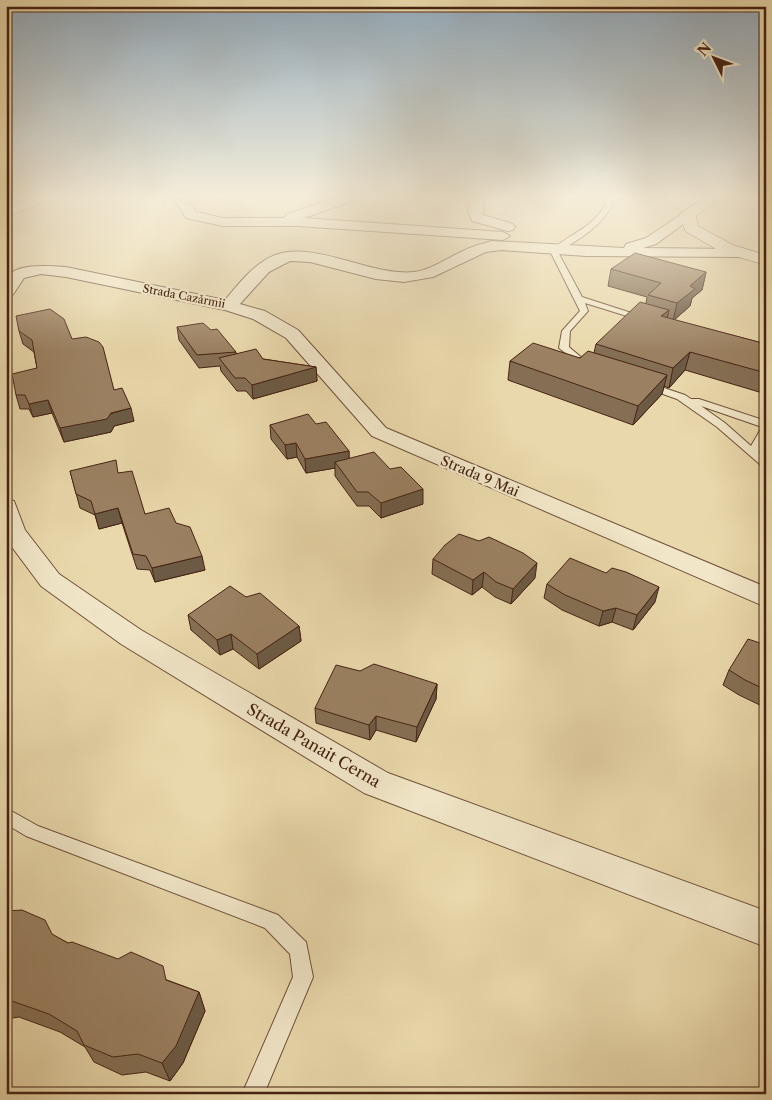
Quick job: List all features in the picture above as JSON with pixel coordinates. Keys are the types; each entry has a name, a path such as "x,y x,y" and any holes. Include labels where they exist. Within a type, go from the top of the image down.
{"street":[{"name":"Strada Cazărmii","path":"6,292 18,275 41,269 66,272 229,306 265,268 275,261 289,256 303,256 369,273 404,278 421,276 482,248"},
{"name":"Strada Cazărmii","path":"533,248 606,253 738,254"},
{"path":"550,248 554,251"},
{"path":"606,253 624,248"},
{"path":"726,248 738,254 766,260"},
{"name":"Strada 9 Mai","path":"229,306 259,315 292,334 379,432 766,598"},
{"name":"Strada Panait Cerna","path":"6,506 14,531 50,580 130,638 376,782 766,929"}],"lane":[{"path":"559,248 554,251 584,311 566,331 564,348 582,364 597,370"},
{"path":"579,299 652,320"},
{"path":"638,383 766,425"},
{"path":"681,396 721,424 766,464"},
{"path":"753,453 766,429"},
{"path":"6,815 32,831 271,921 299,949 303,977 253,1094"}],"building":[{"path":"635,253 706,272 690,286 695,289 677,303 648,295 661,283 611,269"},
{"path":"640,302 669,310 661,316 766,344 766,373 690,352 673,368 596,344"},
{"path":"50,309 64,319 72,339 86,337 99,342 103,347 114,390 122,388 131,408 111,413 107,419 60,428 48,400 29,404 25,395 16,395 12,374 37,368 32,340 19,331 16,316"},
{"path":"203,323 211,330 217,329 236,352 197,355 177,327"},
{"path":"533,343 580,358 588,351 667,375 638,406 510,361"},
{"path":"256,349 263,359 316,367 252,385 245,378 235,378 219,358"},
{"path":"308,414 316,424 326,422 349,451 305,459 296,443 285,445 270,425"},
{"path":"374,452 390,469 401,467 423,489 381,503 368,492 357,492 335,462"},
{"path":"116,460 118,473 132,471 145,514 169,508 176,523 190,527 202,556 152,568 146,556 133,554 118,508 95,514 91,501 76,494 70,471"},
{"path":"459,534 479,541 489,537 523,553 537,563 513,589 496,582 484,572 473,580 433,559 445,545"},
{"path":"570,558 606,573 612,568 626,572 659,587 637,615 616,608 603,611 565,595 547,584"},
{"path":"230,586 246,597 260,593 299,626 257,654 231,634 217,640 188,615"},
{"path":"748,639 766,645 766,690 729,670"},
{"path":"374,664 437,684 417,727 376,716 369,725 315,708 336,665 360,671"},
{"path":"22,910 45,920 52,934 68,943 72,942 118,959 131,952 163,966 166,980 199,992 176,1046 162,1063 138,1054 113,1057 84,1045 77,1031 49,1014 6,999 6,911"}]}
